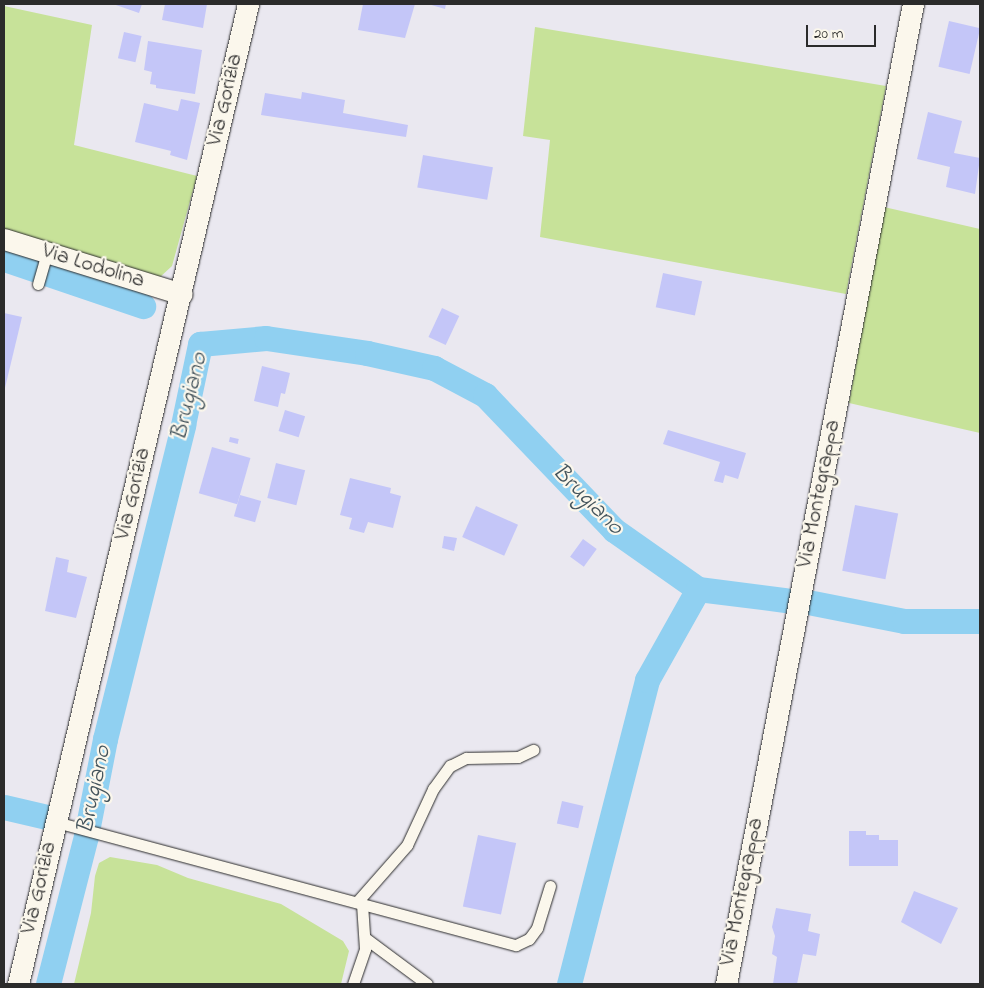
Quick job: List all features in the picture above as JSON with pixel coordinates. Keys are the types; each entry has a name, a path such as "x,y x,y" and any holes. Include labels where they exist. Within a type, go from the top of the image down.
{"street":[{"name":"Via Gorizia","path":"18,984 64,824 248,4"},
{"name":"Via Montegrappa","path":"726,984 913,4"},
{"name":"Via Lodolina","path":"4,240 182,294"}],"lane":[{"path":"38,284 47,253"},
{"path":"353,984 365,948 360,903 407,845 433,789 450,766 466,758 518,756 533,750"},
{"path":"64,824 111,835 516,945 529,939 537,928 550,886"},
{"path":"365,938 427,984"}],"green space":[{"path":"4,6 92,25 74,145 197,176 172,266 159,278 4,229"},
{"path":"535,27 886,86 846,294 540,237 550,140 523,136"},
{"path":"884,207 980,229 980,433 849,403"},
{"path":"110,857 157,865 188,878 281,904 343,941 349,951 341,984 74,984 91,913 95,876 99,863"}],"building":[{"path":"113,4 142,4 139,13"},
{"path":"165,4 207,4 203,28 162,20"},
{"path":"363,4 415,4 405,38 358,30"},
{"path":"428,4 446,4 445,9"},
{"path":"949,21 980,28 970,74 938,67"},
{"path":"124,32 142,36 135,62 118,58"},
{"path":"148,41 202,50 195,94 156,88 156,85 150,84 152,72 144,70"},
{"path":"302,92 345,100 343,113 408,125 406,137 261,115 265,93 301,99"},
{"path":"181,99 200,103 187,160 170,155 171,151 135,142 144,103 178,111"},
{"path":"928,112 962,121 954,153 980,158 975,194 946,187 950,167 917,159"},
{"path":"423,155 493,167 487,200 417,187"},
{"path":"663,273 702,281 695,316 656,307"},
{"path":"442,308 459,316 446,345 428,337"},
{"path":"4,313 22,317 4,392"},
{"path":"262,366 290,373 285,394 281,393 278,407 254,401"},
{"path":"285,410 305,416 299,437 279,431"},
{"path":"668,430 746,453 738,479 725,475 723,483 714,481 720,462 663,444"},
{"path":"230,437 239,439 238,444 229,442"},
{"path":"212,447 250,458 237,504 199,493"},
{"path":"276,463 305,470 296,505 267,498"},
{"path":"350,478 391,488 390,493 401,496 393,528 368,522 364,533 349,529 352,518 340,515"},
{"path":"240,495 261,501 255,522 234,516"},
{"path":"855,505 898,513 885,579 842,571"},
{"path":"476,506 518,525 504,556 462,537"},
{"path":"444,536 457,538 454,551 442,548"},
{"path":"583,539 597,549 584,567 570,557"},
{"path":"56,557 69,560 67,572 87,577 76,618 45,611"},
{"path":"562,801 583,806 578,828 557,823"},
{"path":"849,831 866,831 866,835 879,835 879,840 898,840 898,866 849,866"},
{"path":"478,835 516,843 501,915 463,906"},
{"path":"914,891 958,908 941,944 901,922"},
{"path":"776,908 811,914 808,931 820,934 816,956 803,954 797,984 773,984 777,957 772,954 775,936 772,927"}],"waterway":[{"path":"4,259 143,306"},
{"name":"Brugiano","path":"48,984 86,836 105,739 183,425 200,344 266,338 367,353 434,368 485,395 614,530 698,589 785,600"},
{"path":"569,984 647,680 698,589"},
{"name":"Brugiano","path":"813,603 904,621 980,621"},
{"path":"4,807 47,817"}]}
